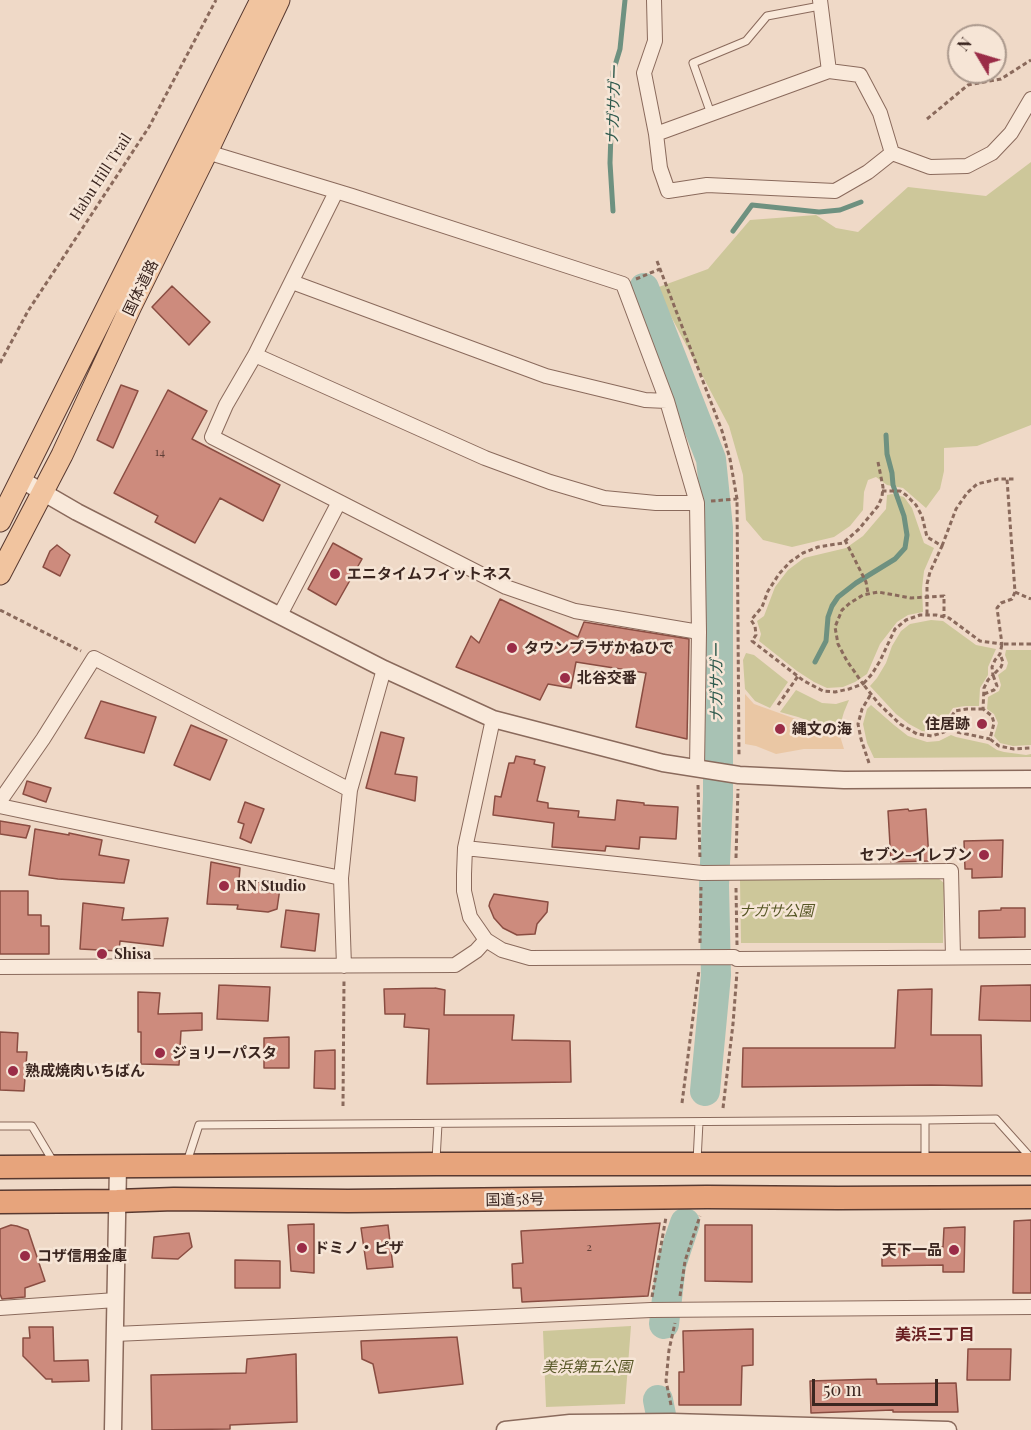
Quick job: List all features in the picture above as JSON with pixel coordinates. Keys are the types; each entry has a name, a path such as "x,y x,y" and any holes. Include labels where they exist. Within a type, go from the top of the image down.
{"highway":[{"path":"0,1167 1031,1164"},
{"name":"国道58号","path":"0,1202 174,1199 360,1201 669,1197 1031,1197"}],"main road":[{"name":"国体道路","path":"0,521 261,0"},
{"name":"国体道路","path":"0,574 62,455 131,306 279,0"}],"street":[{"path":"654,0 655,41 644,73 660,168 668,191 707,185 835,191 868,172 892,153"},
{"path":"820,3 829,71"},
{"path":"656,134 829,71 860,75 880,113 892,153"},
{"path":"892,153 930,167 967,166 992,153 1011,133 1031,99"},
{"path":"207,152 352,196 623,284 703,502 698,768"},
{"path":"336,192 255,355 226,405 212,437 506,587 575,611 699,632"},
{"path":"292,282 546,376 645,400 667,401"},
{"path":"255,355 485,458 550,482 604,498 656,503 703,502"},
{"path":"20,479 77,512 384,669 493,718 663,763 738,774 844,780 1031,779"},
{"path":"280,615 339,502"},
{"path":"0,801 43,739 94,658 350,790"},
{"path":"344,966 341,878 350,790 384,669"},
{"path":"493,718 465,849 464,891 470,917 486,940 502,950 530,958 1031,957"},
{"path":"0,806 341,878"},
{"path":"465,849 701,873 951,871 953,957"},
{"path":"0,967 455,964 476,951 486,940"},
{"path":"113,1430 118,1166"},
{"path":"0,1308 116,1300"},
{"path":"115,1334 651,1310 1031,1307"},
{"path":"505,1430 570,1423 672,1422 948,1430"}],"lane":[{"path":"711,114 693,63 746,40 767,16 820,3"},
{"path":"187,1166 199,1125 996,1119 1031,1158"},
{"path":"924,1165 925,1120"},
{"path":"696,1165 699,1122"},
{"path":"436,1164 438,1124"},
{"path":"0,1126 32,1126 57,1168"}],"path":[{"name":"Habu Hill Trail","path":"0,363 27,311 148,127 216,0"},
{"path":"927,119 968,85 1001,79 1031,60"},
{"path":"657,261 722,431 730,459 736,499 739,756"},
{"path":"623,284 660,269"},
{"path":"878,462 882,491 878,506 859,529 843,543 803,552 790,562 779,574 768,591 762,608 751,620 755,626 756,635 752,641 798,676 823,691 835,692 864,684 880,661 895,629 906,620 920,615 944,617 980,641 1031,644"},
{"path":"927,615 926,596 930,572 956,509 967,493 977,484 998,479 1014,479"},
{"path":"984,694 994,690 997,686 992,667 1000,654 1002,644 998,608 1001,603 1012,599 1015,592 1007,479"},
{"path":"882,491 900,491 906,495 916,505 922,516 927,537 942,546"},
{"path":"703,502 736,499"},
{"path":"846,540 866,582 868,594"},
{"path":"944,617 944,596 911,598 878,592 863,595 850,603 842,610 835,627 838,644 847,661 879,704 900,723 917,734 932,736 952,727"},
{"path":"1015,592 1031,598"},
{"path":"0,610 94,658"},
{"path":"983,710 984,688 988,680 1001,667 1003,662 1000,654"},
{"path":"778,705 798,676"},
{"path":"869,763 858,724 862,709 871,694"},
{"path":"990,739 994,723 992,716 983,710 955,711 951,717 952,727 957,732 990,739 999,746 1014,749 1031,748"},
{"path":"682,1103 701,958 698,768"},
{"path":"343,1106 344,966"},
{"path":"651,1310 669,1197"}],"green space":[{"path":"1031,162 1031,425 977,446 944,448 944,471 940,489 926,508 903,488 887,485 876,477 868,480 864,492 863,510 850,526 834,537 792,547 763,540 746,520 743,475 729,426 656,288 708,269 750,220 816,215 836,228 858,232 908,187 986,196"},
{"path":"887,495 904,497 912,508 924,543 934,548 924,571 923,612 908,615 897,622 880,644 867,674 843,687 827,688 797,671 759,641 761,634 757,621 764,616 775,587 788,570 804,558 846,548 863,536 886,509"},
{"path":"931,620 943,621 976,645 996,649 988,667 988,675 980,688 979,706 953,708 949,714 949,723 933,732 922,731 909,724 896,714 870,686 886,663 901,631 910,624"},
{"path":"1006,650 1031,650 1031,745 1013,746 1000,743 994,736 998,723 994,714 987,709 988,697 999,691 1001,685 998,675 1006,669 1008,663"},
{"path":"746,653 754,655 788,682 770,708 755,701 745,689 743,660"},
{"path":"796,690 822,703 836,704 849,700 841,722 841,734 822,732 809,721 780,712"},
{"path":"871,705 908,736 927,742 939,741 951,735 988,744 1004,752 1031,754 1031,757 874,758 867,743 863,724 867,709"},
{"name":"ナガサ公園","path":"938,878 944,883 943,943 741,943 740,880"},
{"name":"美浜第五公園","path":"631,1326 625,1404 546,1407 543,1331"}],"sand":[{"name":"縄文の海","path":"745,694 754,704 807,723 823,735 840,736 844,749 804,749 776,754 745,744"}],"building":[{"path":"172,286 210,322 189,345 152,307"},
{"path":"121,385 138,391 113,448 97,440"},
{"path":"168,390 207,411 192,439 280,485 263,521 220,498 195,543 155,522 158,516 114,493"},
{"name":"エニタイムフィットネス","path":"333,543 362,559 336,605 308,589"},
{"path":"57,545 70,555 60,576 43,567 50,551"},
{"path":"500,599 578,637 584,622 689,639 687,739 636,727 646,673 576,662 571,688 548,684 540,700 456,667 471,636 479,643"},
{"path":"101,701 156,717 144,753 85,738"},
{"path":"191,725 227,740 210,780 174,765"},
{"path":"381,732 404,738 395,774 417,777 415,801 366,788"},
{"path":"516,756 535,760 534,764 545,767 537,801 548,803 548,808 579,811 578,817 615,820 617,800 644,803 644,805 678,807 676,839 640,837 639,849 606,846 605,851 552,847 554,823 493,815 495,796 501,797 509,763 514,763"},
{"path":"27,781 51,788 46,802 23,794"},
{"path":"245,802 264,809 251,843 240,838 244,824 238,822"},
{"path":"908,809 909,811 926,809 929,861 891,862 888,811"},
{"path":"0,821 30,826 26,838 0,834"},
{"path":"35,829 102,840 99,855 129,860 124,883 29,875"},
{"name":"セブン-イレブン","path":"1003,840 1002,877 972,878 972,869 965,869 964,841"},
{"path":"211,862 240,868 239,880 273,884 280,888 277,909 268,912 237,909 238,905 207,904"},
{"path":"0,891 28,891 28,915 41,915 41,926 49,926 49,954 0,954"},
{"path":"494,894 548,902 547,912 537,924 535,934 517,935 503,928 494,918 489,906"},
{"path":"83,903 124,908 122,920 168,918 163,946 120,941 119,951 80,949"},
{"path":"1001,908 1025,908 1025,937 979,938 979,911 1001,910"},
{"path":"286,910 319,914 315,951 281,947"},
{"path":"219,985 270,987 268,1021 217,1019"},
{"path":"1031,985 1031,1021 979,1020 981,986"},
{"path":"435,988 445,990 444,1015 514,1015 512,1040 570,1041 571,1082 427,1084 429,1029 404,1027 405,1014 385,1014 384,989"},
{"path":"932,989 931,1035 981,1035 982,1086 742,1087 743,1048 895,1048 898,990"},
{"path":"138,992 160,993 158,1014 202,1013 202,1030 181,1031 179,1065 141,1064"},
{"name":"熟成焼肉いちばん","path":"0,1032 18,1033 17,1052 27,1052 24,1091 0,1090"},
{"path":"289,1037 289,1068 264,1068 264,1038"},
{"path":"335,1050 335,1089 314,1088 315,1051"},
{"path":"1031,1220 1031,1293 1013,1293 1014,1221"},
{"path":"660,1223 648,1296 522,1302 521,1288 513,1288 512,1264 523,1263 521,1231"},
{"name":"ドミノ・ピザ","path":"314,1224 314,1273 291,1271 288,1225"},
{"path":"11,1225 28,1230 45,1281 25,1288 25,1297 2,1299 0,1294 0,1229"},
{"path":"388,1225 393,1267 367,1269 361,1228"},
{"path":"705,1225 752,1225 752,1282 705,1281"},
{"path":"965,1227 964,1272 943,1272 943,1265 882,1266 882,1254 885,1253 885,1247 943,1247 944,1228"},
{"path":"189,1233 192,1247 178,1259 152,1258 154,1237"},
{"path":"235,1260 280,1261 280,1288 235,1288"},
{"path":"29,1327 53,1327 54,1361 88,1360 89,1381 52,1382 52,1379 46,1379 23,1356 23,1338 30,1338"},
{"path":"753,1329 753,1365 742,1366 741,1405 679,1405 679,1372 684,1372 683,1331"},
{"path":"457,1337 463,1384 379,1393 373,1364 362,1359 361,1341"},
{"path":"968,1349 1011,1349 1010,1380 967,1380"},
{"path":"296,1354 297,1422 230,1425 230,1429 152,1430 151,1375 246,1373 247,1359"},
{"path":"876,1379 877,1384 956,1383 958,1412 893,1412 893,1410 811,1413 810,1381"}],"waterway":[{"name":"ナガサガー","path":"613,211 610,163 613,72 620,49 625,0"},
{"path":"733,231 752,205 819,212 840,210 861,202"},
{"name":"ナガサガー","path":"644,288 711,459 718,528 718,797 714,885 716,975 705,1091"},
{"path":"815,662 826,641 828,617 838,597 895,559 905,548 907,535 904,516 893,485 886,435"},
{"name":"ナガサガー","path":"664,1324 671,1265 685,1223"},
{"name":"ナガサガー","path":"658,1400 664,1430"}],"place":[{"name":"エニタイムフィットネス","path":"335,574"},
{"name":"タウンプラザかねひで","path":"512,648"},
{"name":"北谷交番","path":"565,678"},
{"name":"住居跡","path":"982,724"},
{"name":"縄文の海","path":"780,729"},
{"name":"セブン-イレブン","path":"984,855"},
{"name":"RN Studio","path":"224,886"},
{"name":"Shisa","path":"102,954"},
{"name":"ジョリーパスタ","path":"160,1053"},
{"name":"熟成焼肉いちばん","path":"13,1071"},
{"name":"ドミノ・ピザ","path":"302,1248"},
{"name":"天下一品","path":"954,1250"},
{"name":"コザ信用金庫","path":"25,1256"}],"district":[{"name":"美浜三丁目","path":"935,1335"}]}
